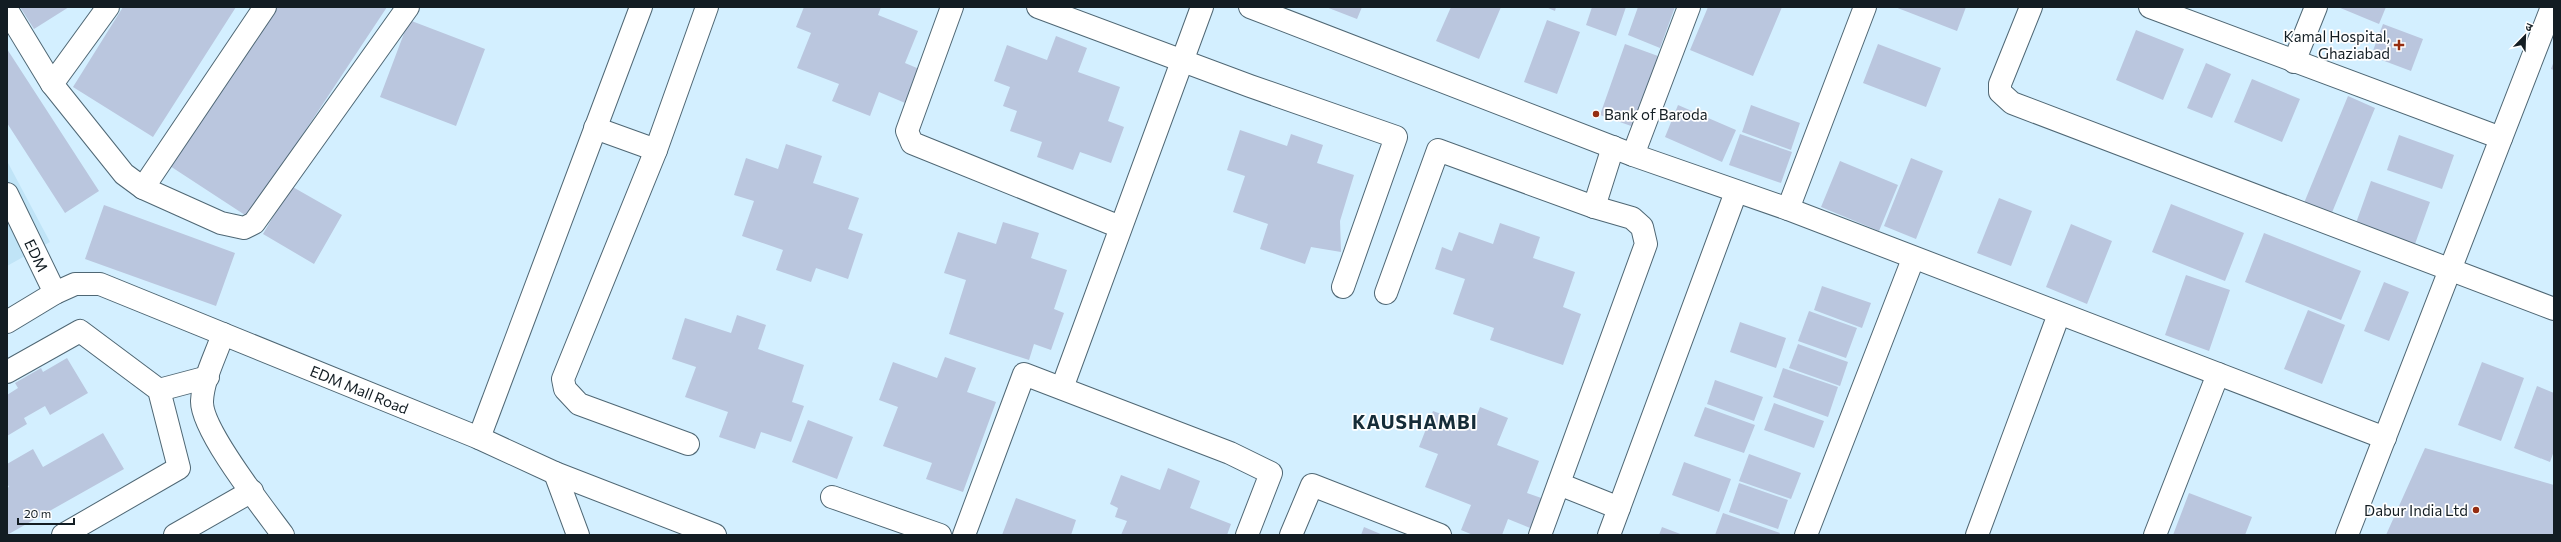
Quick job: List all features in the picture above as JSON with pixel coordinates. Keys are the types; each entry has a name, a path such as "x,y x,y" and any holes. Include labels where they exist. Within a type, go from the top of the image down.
{"street":[{"path":"52,84 108,7"},
{"path":"143,188 265,7"},
{"path":"7,10 52,84 124,174 143,188 220,223 244,228 254,223 408,7"},
{"path":"479,438 641,7"},
{"path":"688,444 579,404 565,389 563,379 656,150 707,7"},
{"path":"952,7 907,131 912,143 1120,227"},
{"path":"1038,7 1182,61 1396,137 1343,287"},
{"path":"1062,388 1202,7"},
{"path":"1633,155 1689,7"},
{"path":"1788,209 1865,7"},
{"path":"2031,7 2000,84 2000,92 2006,99 2554,310"},
{"path":"2150,7 2192,15 2294,62 2501,138"},
{"path":"2294,62 2316,7"},
{"path":"2347,535 2552,7"},
{"path":"1260,9 1612,147 1736,192 1788,209 1912,259 2385,438"},
{"path":"595,128 656,150"},
{"path":"1594,207 1612,147"},
{"path":"1386,293 1438,150 1594,207 1632,218 1642,227 1646,244 1540,535"},
{"path":"1609,535 1736,192"},
{"name":"EDM","path":"7,194 13,222 55,293"},
{"path":"1806,535 1912,259"},
{"name":"EDM Mall Road","path":"7,322 55,293 75,284 100,284 479,438 555,473 715,535"},
{"path":"1977,535 2059,314"},
{"path":"7,372 80,331 159,390 179,468 63,535"},
{"path":"223,334 203,393 204,411 222,450 283,535"},
{"path":"964,535 1024,374 1230,453 1271,473 1247,535"},
{"path":"2155,535 2218,374"},
{"path":"159,390 208,377"},
{"path":"555,473 578,535"},
{"path":"1559,484 1619,508"},
{"path":"1291,535 1312,485 1440,535"},
{"path":"175,535 252,491"},
{"path":"832,497 940,535"}],"shaded area":[{"path":"7,161 50,242 7,266"}],"building":[{"path":"20,7 69,7 34,29"},
{"path":"123,7 236,7 153,137 73,87"},
{"path":"275,7 387,7 248,217 170,166"},
{"path":"804,7 881,7 878,15 918,31 905,63 924,71 910,105 879,92 870,116 832,101 839,84 797,68 811,33 796,27"},
{"path":"1326,7 1362,7 1357,19"},
{"path":"1451,7 1501,7 1479,59 1436,41"},
{"path":"1546,7 1556,7 1555,11"},
{"path":"1592,7 1626,7 1616,36 1586,25"},
{"path":"1638,7 1675,7 1660,48 1628,35"},
{"path":"1708,7 1782,7 1753,76 1690,50"},
{"path":"1895,7 1966,7 1957,31"},
{"path":"2338,7 2386,7 2379,24"},
{"path":"409,20 485,49 456,126 380,97"},
{"path":"1547,20 1580,32 1557,94 1524,82"},
{"path":"2383,24 2423,39 2411,71 2371,56"},
{"path":"2136,30 2184,49 2163,100 2116,80"},
{"path":"1056,36 1087,48 1078,72 1120,87 1108,121 1124,127 1111,163 1080,152 1073,170 1037,157 1042,142 1010,131 1017,111 1003,106 1010,87 994,81 1007,45 1047,60"},
{"path":"1625,44 1658,56 1634,127 1600,115"},
{"path":"1878,44 1941,68 1926,107 1863,83"},
{"path":"7,49 99,191 65,213 7,123"},
{"path":"2554,61 2554,70 2551,69"},
{"path":"2206,63 2231,74 2212,118 2187,108"},
{"path":"2252,79 2300,99 2282,142 2234,122"},
{"path":"2348,96 2375,108 2331,215 2304,203"},
{"path":"1678,105 1736,130 1722,162 1665,137"},
{"path":"1751,105 1800,123 1791,150 1742,132"},
{"path":"1240,130 1287,146 1291,134 1323,145 1317,163 1354,175 1340,221 1341,252 1311,247 1305,264 1260,249 1268,224 1233,212 1245,176 1227,170"},
{"path":"1740,134 1792,152 1781,183 1729,165"},
{"path":"2399,135 2454,155 2442,189 2387,170"},
{"path":"786,144 822,156 813,183 859,198 848,229 863,234 848,279 816,268 811,282 776,270 783,250 742,236 754,201 734,195 746,158 778,169"},
{"path":"1911,158 1943,171 1916,239 1884,226"},
{"path":"1840,161 1898,185 1879,231 1821,207"},
{"path":"2371,181 2430,202 2415,244 2356,223"},
{"path":"291,186 342,215 314,264 263,234"},
{"path":"1999,198 2032,211 2011,266 1977,253"},
{"path":"2171,204 2244,233 2225,281 2152,252"},
{"path":"104,205 235,253 216,306 85,259"},
{"path":"1003,222 1039,233 1031,258 1067,270 1054,309 1064,313 1051,350 1034,344 1029,360 949,334 966,280 944,273 958,232 996,244"},
{"path":"1500,223 1540,237 1533,258 1575,272 1563,307 1581,314 1563,365 1490,340 1494,328 1453,314 1465,279 1435,269 1442,247 1452,251 1459,232 1493,244"},
{"path":"2071,224 2112,241 2087,304 2046,287"},
{"path":"2264,233 2361,271 2341,320 2245,282"},
{"path":"2186,275 2230,290 2209,351 2165,335"},
{"path":"2384,282 2409,292 2389,341 2364,331"},
{"path":"1822,286 1871,303 1862,328 1814,310"},
{"path":"2308,310 2345,325 2322,384 2284,369"},
{"path":"1809,311 1857,328 1846,358 1798,341"},
{"path":"737,315 766,325 758,349 804,365 792,402 804,406 791,442 761,432 755,449 719,437 728,412 685,397 696,367 672,359 685,318 731,333"},
{"path":"1740,322 1786,338 1776,368 1730,352"},
{"path":"1798,344 1848,362 1840,386 1789,368"},
{"path":"945,357 976,368 967,392 996,402 963,492 926,479 932,463 883,446 898,407 879,400 893,362 937,378"},
{"path":"67,358 88,393 50,415 45,406 24,418 27,424 7,436 7,395 18,388 15,383 41,368 43,372"},
{"path":"2482,362 2524,378 2501,441 2458,425"},
{"path":"1783,368 1838,387 1828,417 1773,397"},
{"path":"1715,380 1763,397 1754,421 1707,404"},
{"path":"2537,386 2554,393 2554,451 2550,462 2514,448"},
{"path":"1774,403 1824,421 1814,448 1764,430"},
{"path":"1480,407 1508,418 1497,445 1539,461 1527,493 1547,500 1535,530 1508,519 1502,535 1473,535 1461,530 1471,505 1425,487 1438,454 1419,447 1433,411 1473,426"},
{"path":"1705,407 1755,425 1744,453 1694,436"},
{"path":"808,420 853,437 837,479 792,462"},
{"path":"103,433 124,469 7,535 7,488 9,487 7,483 7,464 33,449 43,467"},
{"name":"Dabur India Ltd","path":"2425,448 2554,485 2554,535 2386,535"},
{"path":"1749,454 1801,473 1791,499 1739,481"},
{"path":"1684,462 1731,479 1719,512 1672,495"},
{"path":"1168,468 1200,481 1190,508 1231,524 1227,535 1121,535 1127,521 1115,517 1118,508 1110,504 1121,475 1160,490"},
{"path":"1739,483 1788,500 1778,529 1729,512"},
{"path":"2189,493 2252,517 2245,535 2173,535"},
{"path":"1016,498 1076,520 1071,535 1002,535"},
{"path":"1723,513 1780,533 1779,535 1715,535"},
{"path":"1364,527 1383,535 1361,535"},
{"path":"1662,527 1683,535 1659,535"}],"place":[{"name":"Kamal Hospital, Ghaziabad","path":"2399,45"},
{"name":"Bank of Baroda","path":"1596,114"},
{"name":"Dabur India Ltd","path":"2476,510"}],"district":[{"name":"KAUSHAMBI","path":"1415,421"}]}
